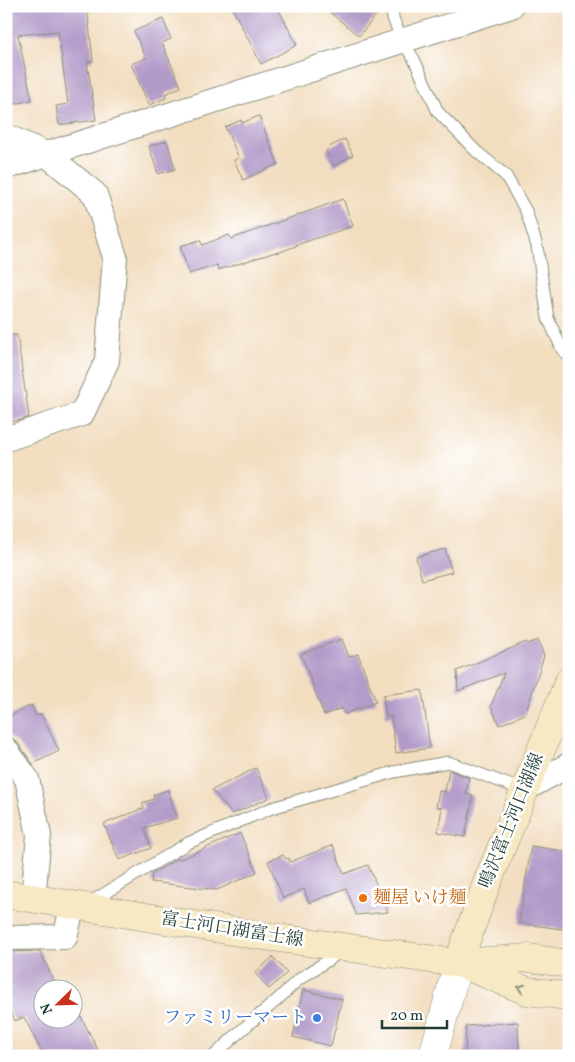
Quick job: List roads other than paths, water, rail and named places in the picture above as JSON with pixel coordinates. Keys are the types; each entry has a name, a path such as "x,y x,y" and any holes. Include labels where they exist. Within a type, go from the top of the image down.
{"main road":[{"name":"鳴沢富士河口湖線","path":"458,963 486,883 569,681"},
{"name":"富士河口湖富士線","path":"6,894 256,935 458,963 529,958 569,964"},
{"name":"富士河口湖富士線","path":"458,963 528,990 569,996"}],"street":[{"path":"6,167 512,6"},
{"path":"6,136 46,154 95,194 115,257 107,362 82,414 6,439"},
{"path":"6,750 27,779 39,835 33,899"},
{"path":"523,790 569,765"},
{"path":"6,938 65,937 78,905"},
{"path":"434,1056 458,963"}],"lane":[{"path":"392,6 393,18 402,41 414,59 438,112 476,151 506,176 526,211 537,246 548,318 562,349 569,357"},
{"path":"78,905 188,843 272,808 394,772 448,762 523,790"},
{"path":"214,1056 298,980 348,947"}],"place":[{"name":"麺屋 いけ麺","path":"363,898"},
{"name":"ファミリーマート","path":"317,1018"}]}
